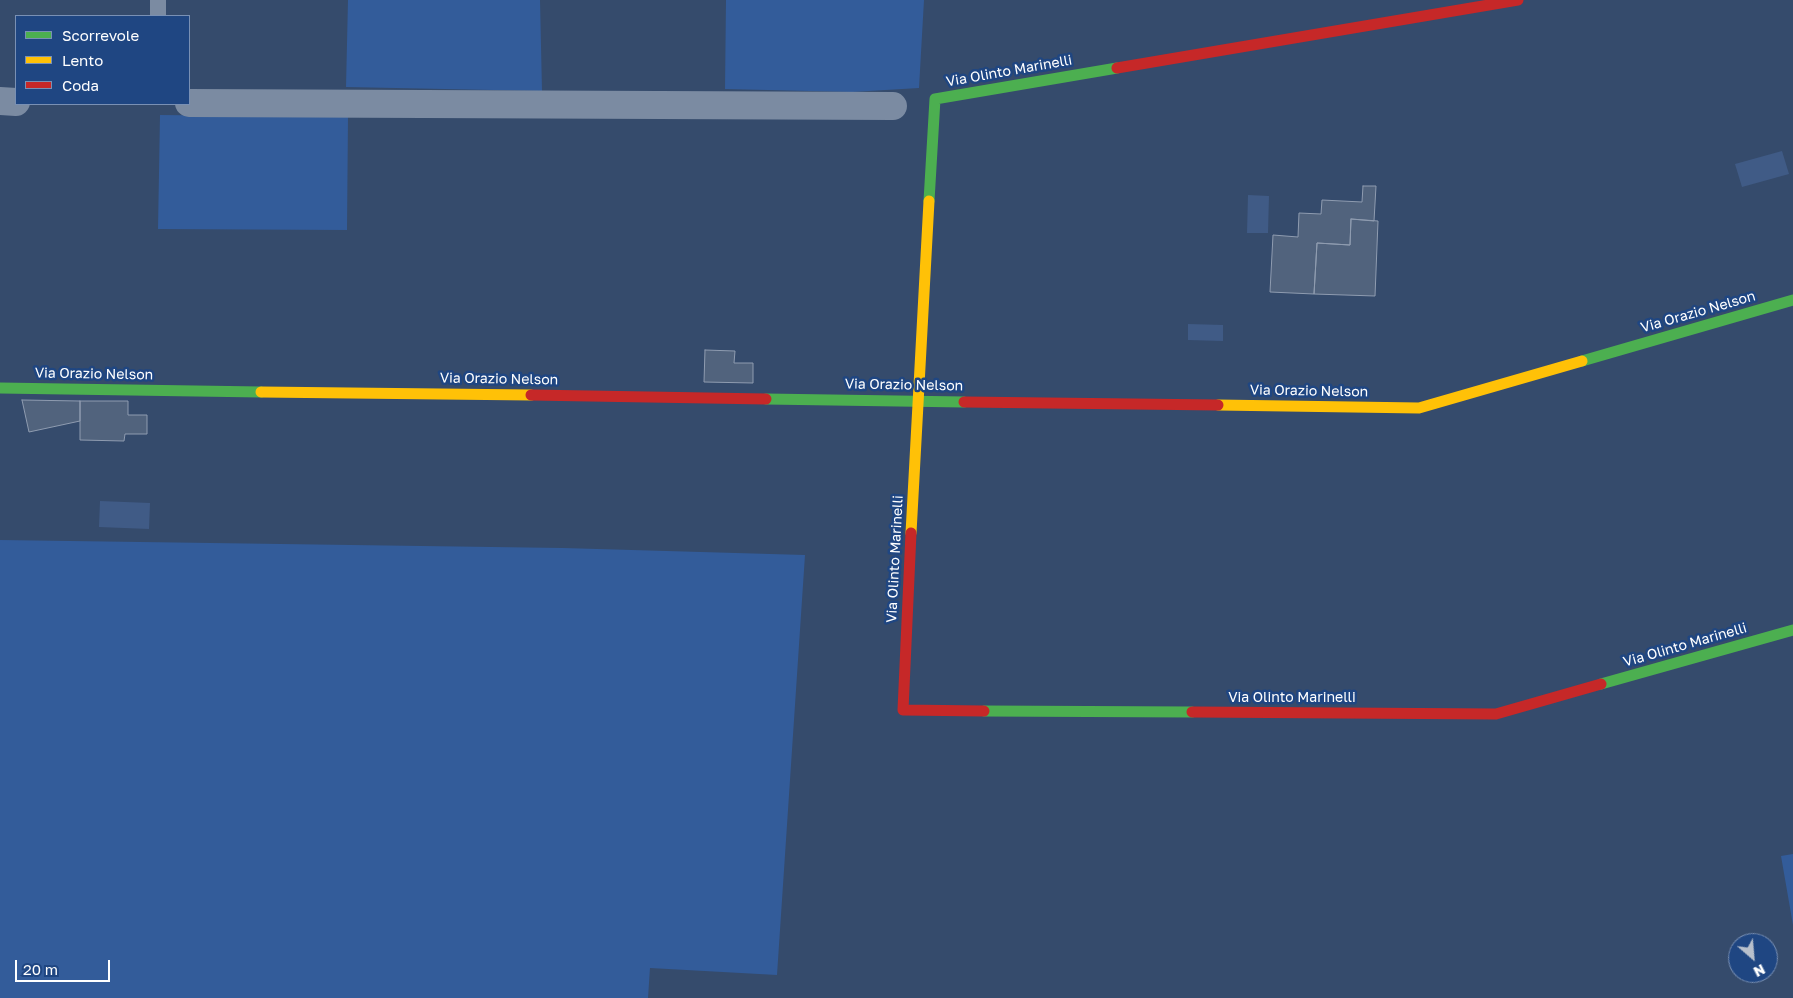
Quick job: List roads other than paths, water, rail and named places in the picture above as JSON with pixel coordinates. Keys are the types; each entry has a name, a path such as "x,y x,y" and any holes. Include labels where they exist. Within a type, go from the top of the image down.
{"street":[{"name":"Via Olinto Marinelli","path":"1518,0 935,98 917,400 902,710 1496,714 1793,630"},
{"path":"0,101 15,102"},
{"path":"190,103 893,106"},
{"name":"Via Orazio Nelson","path":"0,388 1419,408 1793,300"}],"lane":[{"path":"158,0 158,15"}]}
